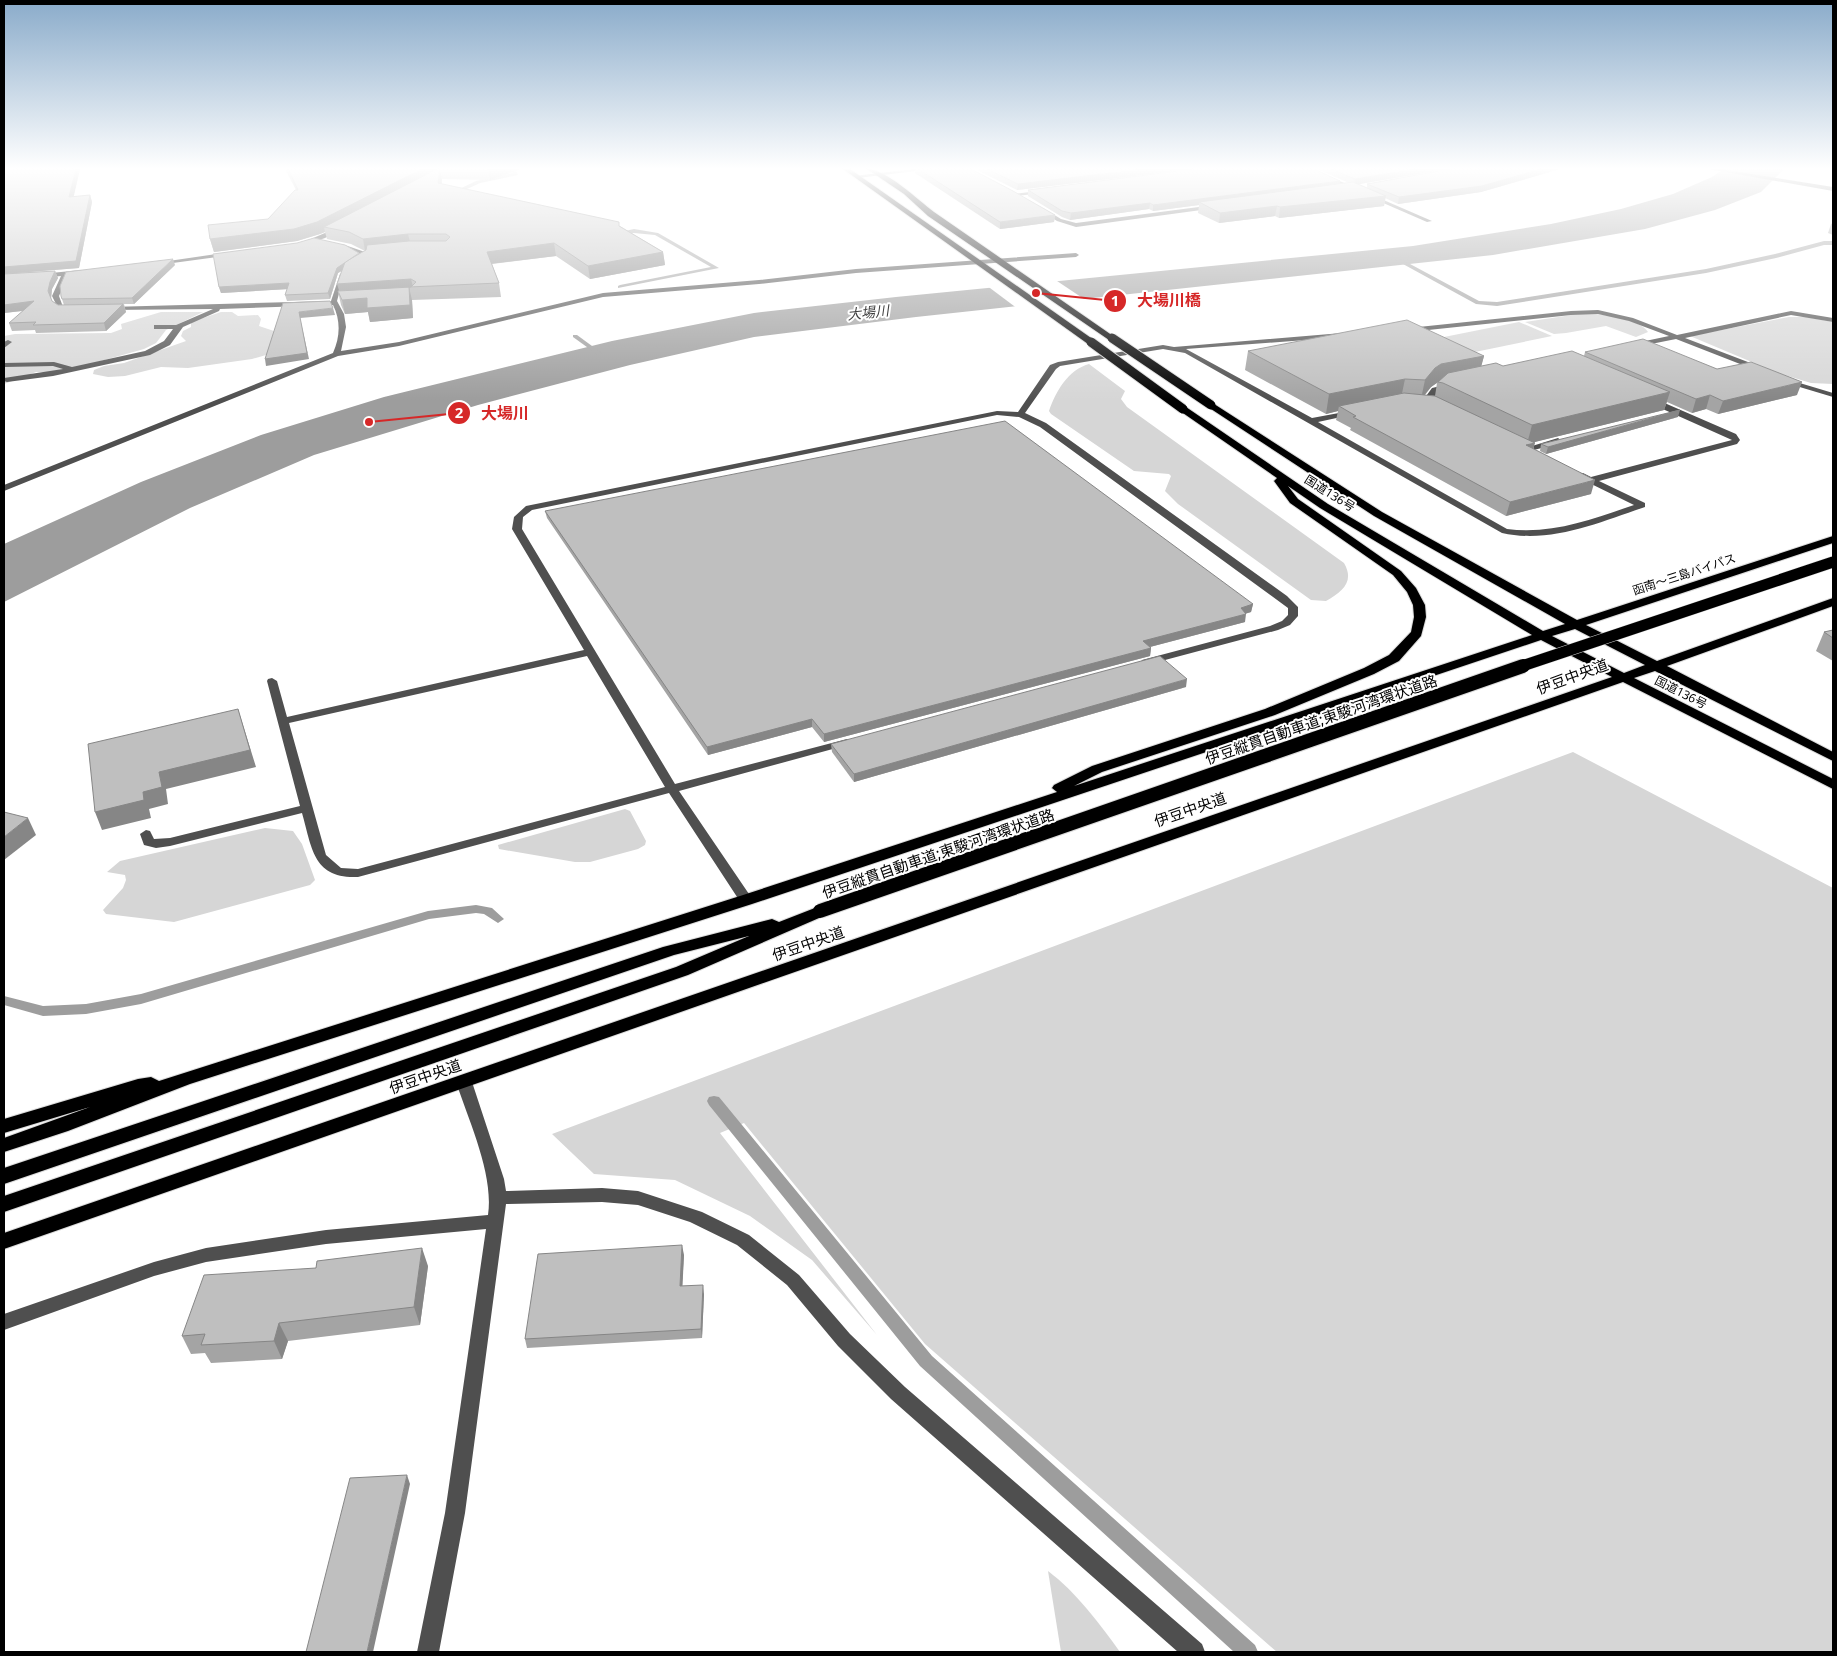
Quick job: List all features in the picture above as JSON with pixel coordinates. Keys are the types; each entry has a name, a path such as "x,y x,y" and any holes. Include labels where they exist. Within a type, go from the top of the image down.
{"highway":[{"name":"国道136号","path":"957,246 1273,472 1388,545 1544,637 1833,785"},
{"name":"国道136号","path":"978,246 1211,405 1378,514 1575,624 1833,756"},
{"path":"1013,812 1097,769 1270,712 1369,671 1394,658 1417,633 1420,617 1419,605 1412,591 1397,573 1294,501 1273,472"},
{"name":"函南～三島バイパス","path":"1544,637 1575,624 1833,539"},
{"name":"伊豆縦貫自動車道;東駿河湾環状道路","path":"820,911 1505,672 1833,562"},
{"path":"1623,678 1833,602"},
{"path":"4,1145 60,1126 184,1078 746,900 1544,637"},
{"name":"伊豆中央道","path":"4,1240 464,1082 1623,678"},
{"path":"4,1176 669,951 820,911"},
{"path":"4,1204 682,971 820,911"},
{"path":"4,1126 138,1086 184,1078"}],"street":[{"path":"340,246 364,255 374,254"},
{"path":"153,264 241,253"},
{"path":"336,354 344,325 334,302 340,278 344,273 362,264 366,260 364,255"},
{"path":"4,488 336,354 399,344 603,295 997,259 1076,255"},
{"path":"30,276 84,272"},
{"path":"64,274 55,292 56,302 61,309 82,310"},
{"path":"100,309 224,307 343,300"},
{"path":"158,327 178,327 224,307"},
{"path":"1398,330 1598,312 1630,319 1769,373"},
{"path":"1629,347 1791,313 1833,320"},
{"path":"7,380 74,370 126,359 160,348 178,327"},
{"path":"1020,414 1053,368 1058,364 1163,347 1175,348 1351,334"},
{"path":"1175,348 1186,351 1505,531 1522,535 1550,533 1642,505 1574,472"},
{"path":"4,365 54,364 74,370"},
{"path":"1778,377 1833,395"},
{"path":"1425,403 1435,390 1460,383"},
{"path":"1590,480 1736,440 1733,436 1642,396"},
{"path":"1414,402 1436,405"},
{"path":"1311,421 1365,410"},
{"path":"1659,416 1678,412"},
{"path":"746,900 672,789 517,529 516,522 519,514 528,508 997,413 1020,414 1032,418 1043,425 1283,598 1292,607 1293,616 1286,623 1274,628 1140,664"},
{"path":"1542,457 1522,447 1564,440"},
{"path":"283,721 590,652"},
{"path":"272,681 320,856 329,867 341,874 358,873 853,740"},
{"path":"146,834 148,842 156,844 170,842 307,808"},
{"path":"428,1652 455,1514 499,1198 496,1179 464,1082"},
{"path":"499,1198 602,1195 638,1198 696,1217 743,1240 793,1280 844,1340 898,1393 1194,1652"},
{"path":"4,1322 154,1269 206,1254 326,1237 497,1221"}],"shaded area":[{"path":"161,312 203,312 166,330 156,343 144,349 83,366 48,372 36,372 4,384 4,336 15,334 111,333 122,329 121,324"},
{"path":"221,312 232,312 238,316 258,315 261,319 259,326 280,333 272,349 266,355 252,359 188,368 161,367 125,376 108,377 93,374 94,370 104,366 124,363 186,341 181,336 183,331 191,327 191,322"},
{"path":"1585,313 1610,316 1629,321 1644,327 1648,332 1636,337 1606,326 1554,334 1525,322"},
{"path":"1789,317 1806,317 1833,322 1833,384 1811,383 1778,373 1690,336"},
{"path":"1519,322 1552,336 1470,353 1439,338"},
{"path":"1089,364 1125,391 1121,399 1127,407 1344,563 1348,576 1342,590 1326,601 1311,600 1178,504 1165,491 1171,476 1169,474 1134,471 1051,414 1049,411 1052,403 1064,382 1075,371"},
{"path":"1573,752 1833,888 1833,1652 1277,1652 925,1344 744,1123 720,1133 877,1335 812,1260 750,1216 675,1180 594,1174 552,1134"},
{"path":"625,809 630,811 646,841 645,845 638,849 590,862 575,862 499,849 498,845"},
{"path":"265,828 293,831 302,844 315,880 310,885 174,922 106,914 103,910 123,888 126,880 125,875 107,872 120,861"},
{"path":"1048,1571 1096,1619 1120,1652 1061,1652"}],"water":[{"path":"1410,246 1544,246 1493,255 916,317 754,337 630,365 478,405 314,455 190,508 4,602 4,544 141,482 261,435 384,397 612,341 754,313 896,297"}],"pier":[{"path":"1054,279 1087,301 1018,309 986,285"}],"building":[{"path":"4,246 79,246 76,261 4,267"},
{"path":"272,246 347,246 359,253 337,268 328,293 285,295 289,283 219,287 213,254"},
{"path":"367,246 530,246 487,252 499,283 411,287 416,282 411,279 337,284 345,262 366,250"},
{"path":"559,246 653,246 663,252 588,266"},
{"path":"173,259 132,298 62,299 60,286 66,272"},
{"path":"55,271 48,291 52,301 58,305 123,304 104,323 33,325 36,322 9,323 34,301 4,305 4,274"},
{"path":"409,287 410,305 367,308 367,298 342,300 338,291"},
{"path":"330,301 333,308 299,312 307,353 265,359 283,303"},
{"path":"1407,320 1484,356 1441,364 1425,380 1405,379 1329,394 1248,351"},
{"path":"1643,339 1717,369 1751,362 1802,382 1723,401 1710,395 1696,399 1585,352"},
{"path":"1572,351 1670,392 1532,425 1438,382 1448,373 1496,363 1503,366"},
{"path":"1404,393 1435,396 1535,443 1526,445 1595,480 1510,502 1353,417 1356,416 1339,406"},
{"path":"1680,410 1548,447 1541,444"},
{"path":"1005,421 1253,604 1241,608 1246,614 1143,641 1151,648 824,734 812,719 707,747 545,511"},
{"path":"1833,630 1833,638 1824,632"},
{"path":"1160,656 1187,679 854,774 831,744"},
{"path":"238,709 250,750 159,772 162,787 143,792 144,800 95,812 88,744"},
{"path":"4,812 28,818 4,837"},
{"path":"682,1245 680,1286 703,1285 701,1329 525,1339 538,1254"},
{"path":"422,1248 414,1307 279,1323 274,1341 201,1345 205,1334 182,1336 204,1275 316,1268 317,1261"},
{"path":"407,1475 367,1652 306,1652 350,1478"}],"waterway":[{"path":"620,287 716,268 678,246"},
{"path":"1395,258 1478,303 1497,304 1706,271 1812,246"},
{"path":"575,336 600,354"},
{"path":"4,1001 43,1011 86,1009 141,999 428,915 476,909 488,911 498,919"},
{"path":"714,1101 926,1361 1248,1652"}],"place":[{"name":"大場川橋","path":"1036,293"},
{"name":"大場川","path":"369,422"}]}
